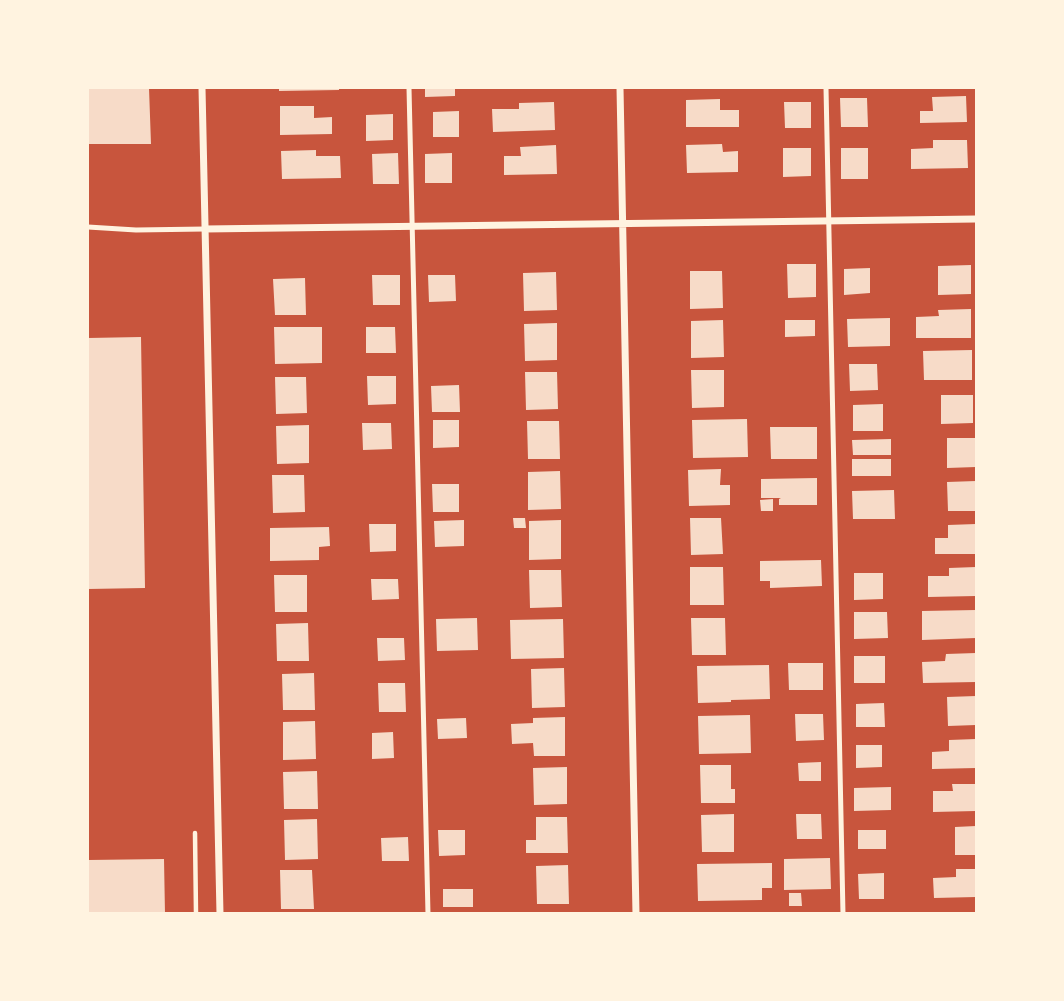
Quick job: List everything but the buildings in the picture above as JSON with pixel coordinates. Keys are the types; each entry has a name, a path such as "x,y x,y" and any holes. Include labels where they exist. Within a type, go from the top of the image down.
{"street":[{"path":"202,88 220,914"},
{"path":"620,88 636,914"},
{"path":"205,229 976,219"}],"lane":[{"path":"409,88 428,914"},
{"path":"826,88 844,914"},
{"path":"88,227 136,230 205,229"}],"path":[{"path":"195,833 196,914"}]}
